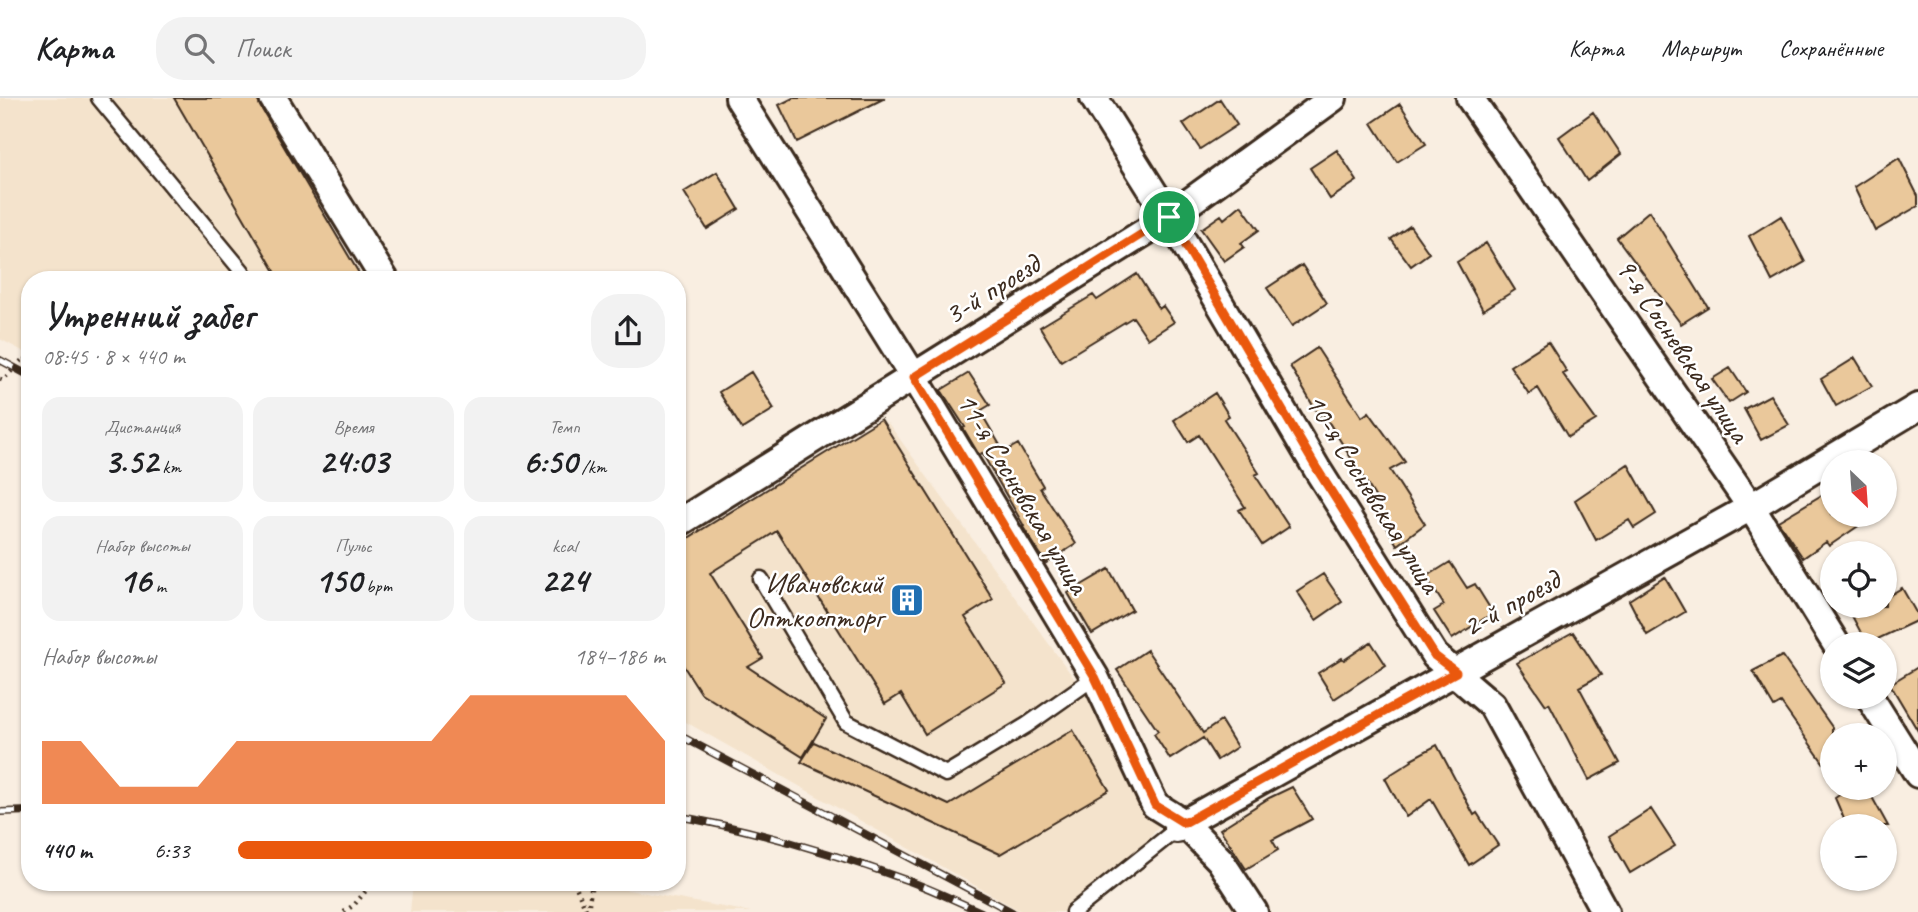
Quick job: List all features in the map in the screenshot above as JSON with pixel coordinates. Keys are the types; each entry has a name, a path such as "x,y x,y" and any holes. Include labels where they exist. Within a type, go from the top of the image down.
{"street":[{"path":"273,98 379,271"},
{"name":"11-я Сосневская улица","path":"739,98 914,377 1095,677 1155,805 1220,860 1254,912"},
{"name":"10-я Сосневская улица","path":"1094,98 1169,217 1339,504 1435,656 1492,705 1605,912"},
{"name":"3-й проезд","path":"686,518 1169,217 1333,98"},
{"name":"9-я Сосневская улица","path":"1470,98 1751,507 1829,632"},
{"name":"2-й проезд","path":"1180,826 1751,507 1918,407"},
{"path":"1877,709 1918,774"}],"lane":[{"path":"99,98 242,271"},
{"path":"761,579 846,722 946,774 1027,725 1095,677"},
{"name":"2-й проезд","path":"1073,912 1180,826"}],"path":[{"path":"0,379 3,380 21,362"},
{"path":"344,912 366,891"},
{"path":"578,891 588,912"},
{"path":"588,912 591,891"}],"shaded area":[{"path":"0,98 250,98 358,271 21,271 21,350 0,339"},
{"path":"888,423 1170,810 1150,838 1065,912 1022,912 686,722 686,536"},
{"path":"412,891 634,891 751,912 410,912"}],"building":[{"path":"174,98 257,98 358,271 275,271"},
{"path":"793,98 885,98 797,142 779,105"},
{"path":"1220,99 1237,125 1200,149 1183,124"},
{"path":"1400,104 1426,144 1397,162 1372,123"},
{"path":"1593,112 1621,154 1587,181 1559,137"},
{"path":"1337,150 1357,181 1330,199 1310,168"},
{"path":"1899,158 1918,196 1918,206 1875,231 1854,187"},
{"path":"717,172 739,209 707,229 684,192"},
{"path":"1241,205 1259,230 1241,243 1244,247 1224,261 1201,229 1221,215 1224,219"},
{"path":"1649,211 1708,307 1681,324 1617,238"},
{"path":"1781,216 1805,262 1772,281 1749,236"},
{"path":"1410,226 1429,253 1411,266 1391,239"},
{"path":"1486,243 1515,290 1483,310 1457,262"},
{"path":"1302,265 1327,303 1292,326 1267,288"},
{"path":"1137,274 1159,309 1163,306 1174,322 1148,339 1133,317 1061,361 1040,327 1093,295 1097,300"},
{"path":"1548,342 1567,372 1563,374 1596,420 1568,437 1538,388 1529,394 1510,366"},
{"path":"1317,348 1362,417 1369,412 1405,462 1390,470 1425,524 1397,545 1375,506 1379,503 1323,413 1319,416 1290,366"},
{"path":"1855,358 1872,386 1836,406 1821,379"},
{"path":"1730,368 1746,392 1729,403 1712,379"},
{"path":"751,372 774,409 742,429 719,392"},
{"path":"969,373 990,405 980,411 1004,452 1018,444 1043,486 1040,488 1076,544 1046,563 982,453 979,455 941,390"},
{"path":"1215,393 1229,416 1224,419 1259,473 1255,475 1289,527 1262,545 1239,510 1245,507 1199,435 1188,442 1174,420"},
{"path":"1770,395 1789,425 1761,440 1744,409"},
{"name":"Ивановский Опткоопторг","path":"881,419 993,599 965,617 1006,683 925,734 901,694 885,704 777,531 710,573 763,658 748,667 826,719 803,757 701,693 686,670 686,539"},
{"path":"1628,464 1656,514 1634,528 1629,520 1596,540 1575,500"},
{"path":"1820,496 1820,527 1857,527 1836,541 1820,541 1820,546 1803,558 1778,521"},
{"path":"1450,562 1467,588 1475,584 1493,613 1452,639 1434,611 1444,605 1426,577"},
{"path":"1109,569 1132,610 1092,634 1068,593"},
{"path":"1323,574 1342,602 1316,620 1297,591"},
{"path":"1665,577 1685,612 1647,635 1629,600"},
{"path":"1902,588 1918,620 1892,632 1861,632 1853,618 1897,618 1897,591"},
{"path":"1573,632 1601,675 1579,687 1620,763 1589,780 1549,703 1546,705 1517,663"},
{"path":"1371,642 1386,665 1334,699 1318,673"},
{"path":"1147,650 1203,733 1221,721 1237,747 1217,760 1203,738 1170,759 1154,734 1158,731 1117,670"},
{"path":"1782,656 1829,723 1820,723 1820,758 1781,703 1774,707 1753,671"},
{"path":"1918,667 1918,731 1897,696 1897,680"},
{"path":"1073,730 1109,790 1000,854 801,762 814,742 949,805"},
{"path":"1437,745 1474,815 1477,813 1498,845 1469,865 1431,799 1406,817 1385,778 1412,761 1411,759"},
{"path":"1292,787 1312,819 1272,840 1278,850 1246,869 1220,829"},
{"path":"1836,800 1874,800 1881,814 1842,814"},
{"path":"1651,809 1675,846 1630,873 1609,836"}],"railway":[{"path":"0,360 21,371"},
{"path":"686,739 1012,912"},
{"path":"0,812 21,811"},
{"path":"686,818 764,835 822,852 916,884 981,912"}],"place":[{"name":"Ивановский Опткоопторг","path":"907,600"}],"route":[{"path":"1169,217 1317,469 1435,656 1456,672 1184,823 1155,805 1095,677 914,377 1169,217"}]}
